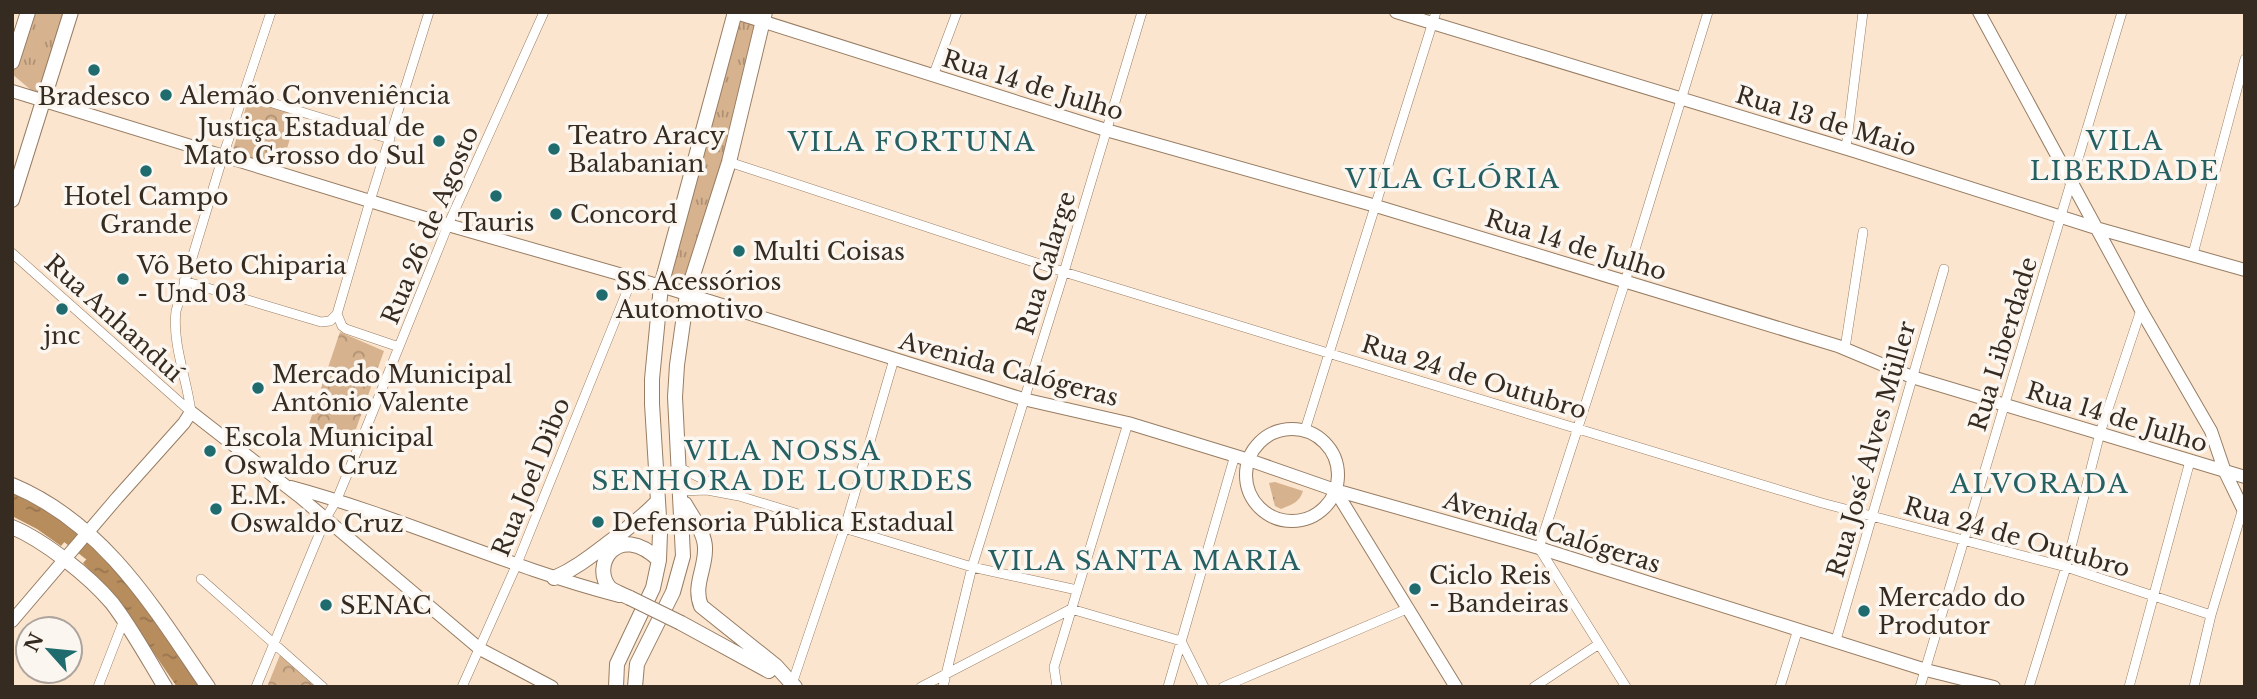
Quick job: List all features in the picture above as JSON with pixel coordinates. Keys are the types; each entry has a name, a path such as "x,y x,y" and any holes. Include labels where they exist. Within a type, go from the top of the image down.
{"main road":[{"path":"12,62 28,12"},
{"path":"12,200 71,12"},
{"path":"616,687 617,664 653,588 659,560 652,379 661,286 734,12"},
{"path":"635,687 637,664 673,592 683,556 675,397 687,294 729,162 763,18"},
{"path":"12,485 40,499 117,560 137,583 208,687"},
{"path":"682,495 703,538 705,550 697,596 701,606 776,666 792,686"},
{"path":"554,578 591,558 645,515 657,502"},
{"path":"12,527 67,557 110,601 165,687"},
{"path":"659,560 647,549 634,543 615,547 609,553 604,571 606,580 611,588 752,660 792,686"}],"street":[{"path":"12,621 191,412 174,328 176,311 223,156 271,12"},
{"path":"399,347 342,327 337,314 429,12"},
{"name":"Rua 26 de Agosto","path":"256,687 326,519 337,499 448,225 544,12"},
{"name":"Rua 14 de Julho","path":"734,12 763,18 933,76 1106,130 1376,206 1845,348 1912,377 2245,477"},
{"path":"933,76 957,12"},
{"name":"Rua Calarge","path":"943,687 972,567 1142,12"},
{"name":"Rua 13 de Maio","path":"1396,12 1434,18 1682,99 2096,228 2245,270"},
{"path":"1626,687 1539,548 1708,12"},
{"path":"1846,148 1863,12"},
{"path":"1979,12 2141,310 2211,430 2225,472 2244,509 2211,615 2194,687"},
{"name":"Rua Liberdade","path":"1920,687 2122,12"},
{"path":"1305,430 1434,18"},
{"path":"2193,254 2245,59"},
{"name":"Avenida Calógeras","path":"12,91 448,225 661,286 1023,399 1128,423 1235,455 1335,490 1539,548 1926,670 1994,687"},
{"path":"243,94 390,139"},
{"name":"Rua 24 de Outubro","path":"729,162 1064,272 1328,353 1871,516 2066,567 2211,615"},
{"path":"1845,348 1863,232"},
{"name":"Rua Anhanduí","path":"12,253 191,412"},
{"name":"Rua José Alves Müller","path":"1836,640 1944,269"},
{"name":"Rua Joel Dibo","path":"462,687 516,566 632,279"},
{"path":"184,281 324,323 337,314"},
{"path":"2029,687 2066,567 2100,433 2141,310"},
{"path":"792,686 845,527 894,359"},
{"path":"191,412 326,519 480,649 552,687"},
{"path":"1057,687 1054,667 1128,423"},
{"path":"1291,428 1305,430 1318,436 1333,454 1338,476 1335,490 1318,513 1298,520 1276,518 1264,512 1251,495 1246,474 1249,460 1255,447 1265,437 1291,428"},
{"path":"1168,687 1235,455"},
{"path":"2129,687 2190,461"},
{"path":"680,468 739,496"},
{"path":"284,485 337,499 516,566 630,598"},
{"path":"682,495 707,490 739,496 972,567 1077,590"},
{"path":"1335,490 1456,687"},
{"path":"201,579 323,687"},
{"path":"1223,687 1409,608"},
{"path":"921,687 1071,609 1181,641 1204,687"},
{"path":"98,687 124,620"},
{"path":"1780,687 1798,629"},
{"path":"1534,687 1599,645"}],"green space":[{"path":"28,12 71,12 43,100 12,74 12,62"},
{"path":"735,12 765,12 687,294 661,286"},
{"path":"249,97 298,111 281,169 232,153"},
{"path":"340,332 384,351 356,429 349,434 315,428 309,424"},
{"path":"1275,482 1303,491 1302,495 1295,503 1281,509 1275,506 1269,483"},
{"path":"280,655 316,687 267,687"}],"water":[{"path":"12,493 47,511 74,531 61,546 12,516"},
{"path":"96,549 112,560 204,687 177,687 119,602 83,563"}],"waterway":[{"path":"54,524 91,553"}],"place":[{"name":"Bradesco","path":"94,70"},
{"name":"Alemão Conveniência","path":"166,95"},
{"name":"Justiça Estadual de Mato Grosso do Sul","path":"439,141"},
{"name":"Teatro Aracy Balabanian","path":"554,149"},
{"name":"Hotel Campo Grande","path":"146,171"},
{"name":"Tauris","path":"496,196"},
{"name":"Concord","path":"556,214"},
{"name":"Multi Coisas","path":"739,251"},
{"name":"Vô Beto Chiparia - Und 03","path":"123,279"},
{"name":"SS Acessórios Automotivo","path":"602,295"},
{"name":"jnc","path":"62,309"},
{"name":"Mercado Municipal Antônio Valente","path":"258,388"},
{"name":"Escola Municipal Oswaldo Cruz","path":"210,451"},
{"name":"E.M. Oswaldo Cruz","path":"216,509"},
{"name":"Defensoria Pública Estadual","path":"598,522"},
{"name":"Ciclo Reis - Bandeiras","path":"1415,589"},
{"name":"SENAC","path":"326,605"},
{"name":"Mercado do Produtor","path":"1864,611"}],"district":[{"name":"VILA FORTUNA","path":"912,142"},
{"name":"VILA LIBERDADE","path":"2125,156"},
{"name":"VILA GLÓRIA","path":"1453,179"},
{"name":"VILA NOSSA SENHORA DE LOURDES","path":"783,466"},
{"name":"ALVORADA","path":"2040,484"},
{"name":"VILA SANTA MARIA","path":"1145,561"}]}
